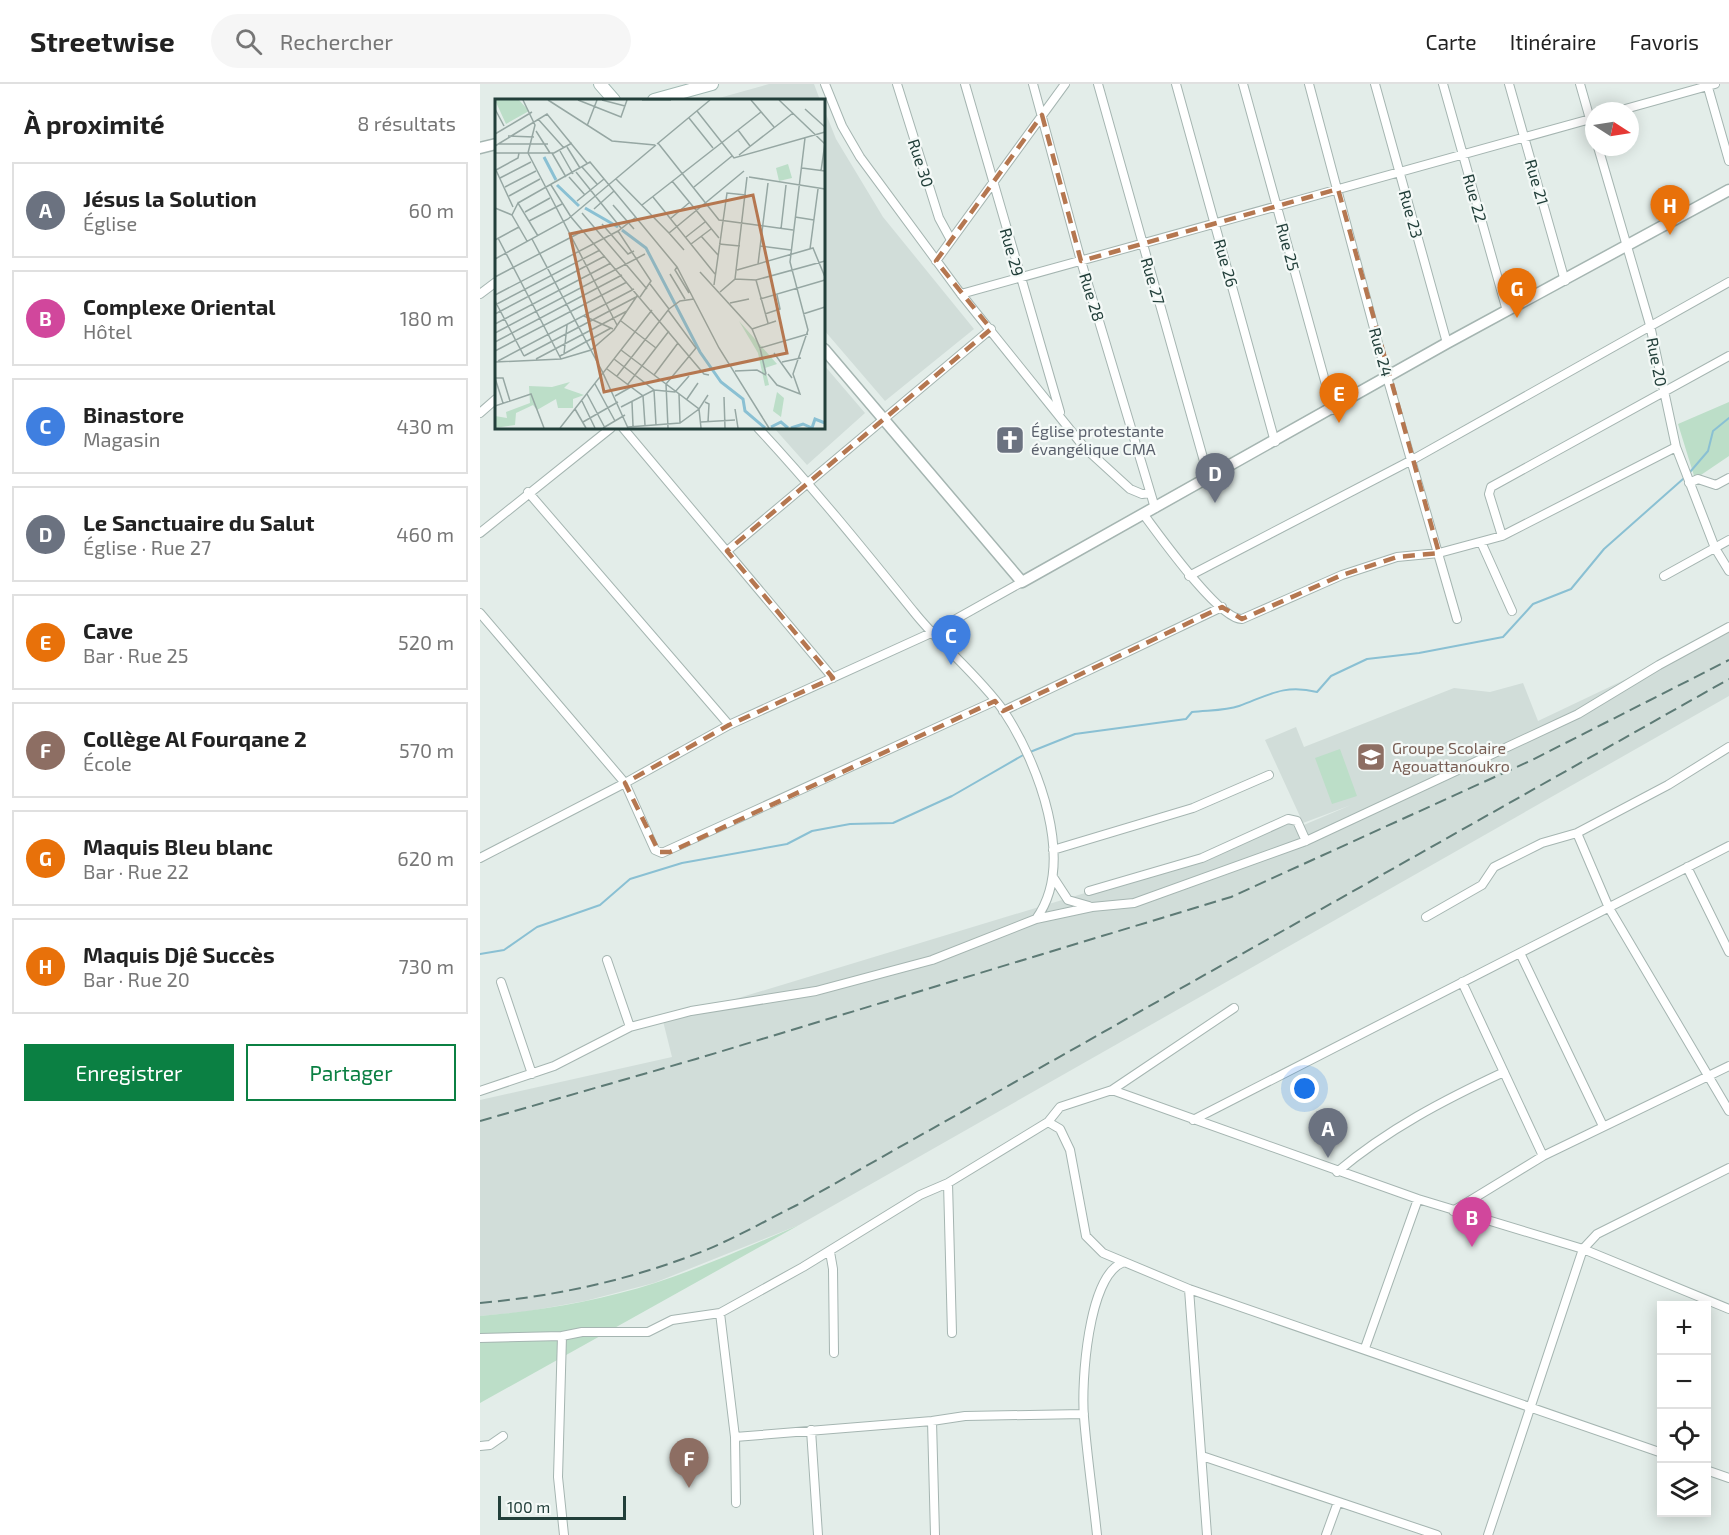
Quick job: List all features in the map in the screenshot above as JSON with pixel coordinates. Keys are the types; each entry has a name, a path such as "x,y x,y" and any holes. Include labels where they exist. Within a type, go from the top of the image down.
{"main road":[{"path":"600,84 613,99"},
{"path":"658,99 712,84"}],"street":[{"path":"825,84 842,126 860,157 962,294 1084,447 1130,489 1142,494 1150,493"},
{"name":"Rue 30","path":"897,84 939,218 951,240"},
{"name":"Rue 29","path":"965,84 1062,419"},
{"name":"Rue 28","path":"1033,84 1081,261 1155,508"},
{"path":"936,261 1065,84"},
{"name":"Rue 27","path":"1098,84 1209,479"},
{"name":"Rue 26","path":"1176,84 1275,442"},
{"name":"Rue 25","path":"1243,84 1333,410"},
{"name":"Rue 24","path":"1309,84 1387,377 1440,553 1457,619"},
{"name":"Rue 23","path":"1374,84 1447,343"},
{"name":"Rue 22","path":"1443,84 1507,311"},
{"name":"Rue 21","path":"1509,84 1565,281"},
{"path":"1580,84 1586,102"},
{"path":"1639,105 1710,85 1729,161"},
{"path":"962,294 1585,120"},
{"path":"480,148 495,144"},
{"name":"Rue 20","path":"1601,156 1650,325 1676,447 1715,548 1729,571"},
{"path":"480,858 625,783 729,725 931,633 1333,410 1447,343 1729,190"},
{"path":"1189,576 1412,460 1729,282"},
{"path":"480,294 495,283"},
{"path":"727,551 991,329"},
{"path":"825,350 1022,582"},
{"path":"1502,537 1489,494 1491,487 1729,356"},
{"path":"480,413 495,400"},
{"path":"482,527 610,429"},
{"path":"624,429 833,678"},
{"path":"759,429 808,482 931,633 1003,711 1030,761 1046,804 1053,850 1052,876 1046,905 1036,919"},
{"path":"1144,515 1189,576 1222,608 1236,619 1242,619 1342,575 1397,557 1440,553 1502,537 1676,447"},
{"path":"1689,483 1698,479 1716,485 1729,478"},
{"path":"528,492 729,725"},
{"path":"1665,576 1729,540"},
{"path":"1481,542 1512,610"},
{"path":"1003,711 1222,608"},
{"path":"480,613 625,783 655,850 667,853 995,700"},
{"path":"480,1091 554,1066 630,1027 691,1011 816,991 932,960 1036,919 1092,907 1134,903 1306,841 1578,714 1659,665 1729,627"},
{"path":"1426,917 1482,885 1494,867 1542,843 1576,833 1668,785 1729,747"},
{"path":"1053,850 1193,808 1269,775"},
{"path":"1089,891 1202,858 1288,819 1297,820 1306,841"},
{"path":"1576,833 1610,908 1729,1111"},
{"path":"1193,1120 1729,846"},
{"path":"1687,867 1729,952"},
{"path":"1052,876 1068,900 1092,907"},
{"path":"1521,953 1603,1126"},
{"path":"607,960 630,1027"},
{"path":"501,982 532,1074"},
{"path":"1462,982 1543,1156"},
{"path":"480,1338 562,1336 582,1332 648,1332 672,1320 720,1313 830,1252 920,1195 948,1183 1048,1122 1060,1107 1112,1090 1234,1008"},
{"path":"1453,1211 1543,1156 1729,1066"},
{"path":"1337,1172 1368,1146 1402,1124 1504,1072"},
{"path":"1112,1090 1337,1172 1453,1211 1583,1249 1729,1309"},
{"path":"1048,1122 1060,1129 1070,1150 1086,1236 1103,1253 1122,1263 1189,1289 1365,1348 1657,1451"},
{"path":"1488,1535 1583,1249 1603,1231 1729,1168"},
{"path":"948,1183 952,1334"},
{"path":"1365,1348 1418,1199"},
{"path":"830,1252 834,1353"},
{"path":"1097,1535 1083,1414 1090,1321 1106,1279 1114,1266 1122,1263"},
{"path":"1189,1289 1207,1535"},
{"path":"720,1313 735,1437 736,1503"},
{"path":"562,1336 558,1477 564,1535"},
{"path":"735,1437 932,1421 965,1416 1083,1414"},
{"path":"932,1421 935,1535"},
{"path":"811,1430 818,1535"},
{"path":"480,1446 490,1445 503,1436"},
{"path":"1202,1456 1437,1535"},
{"path":"1711,1471 1729,1478"},
{"path":"1326,1535 1338,1502"}],"highlighted area":[{"path":"1042,115 1081,261 1338,189 1439,553 1397,557 1342,575 1242,619 1222,607 1003,711 995,701 670,852 659,852 625,783 729,725 833,678 727,551 991,329 936,261"}],"shaded area":[{"path":"769,84 814,84 820,99 716,99"},
{"path":"825,112 836,139 883,217 974,329 885,401 825,331"},
{"path":"825,366 865,413 807,465 775,429 825,429"},
{"path":"1729,625 1729,696 799,1225 654,1283 585,1301 524,1312 480,1316 480,1100 672,1057 663,1021 1197,859 1293,818 1299,827 1351,805 1303,823 1265,740 1296,727 1304,747 1454,688 1490,692 1523,683 1538,721 1641,672"}],"green space":[{"path":"1729,402 1729,456 1695,479 1678,424"},
{"path":"1340,749 1357,796 1332,804 1315,758"},
{"path":"799,1225 480,1403 480,1316 569,1304 634,1289 692,1270"}],"waterway":[{"path":"1690,472 1708,451 1713,431 1729,418"},
{"path":"1030,752 1075,734 1186,719 1192,712 1234,708 1286,690 1317,692 1331,676 1367,659 1419,653 1503,637 1533,604 1571,589 1604,549 1683,479"},
{"path":"480,954 504,950 537,927 600,905 630,879 682,863 787,844 812,831 850,824 893,823 952,796 1025,754"}],"railway":[{"path":"480,1121 696,1059 1231,897 1532,760 1729,660"},
{"path":"480,1303 567,1291 623,1278 706,1250 741,1234 797,1205 1729,679"}],"place":[{"name":"Maquis Djê Succès","path":"1670,235"},
{"name":"Maquis Bleu blanc","path":"1517,318"},
{"name":"Cave","path":"1339,423"},
{"name":"Église protestante évangélique CMA","path":"1010,440"},
{"name":"Le Sanctuaire du Salut","path":"1215,503"},
{"name":"Binastore","path":"951,665"},
{"name":"Groupe Scolaire Agouattanoukro","path":"1371,757"},
{"name":"Jésus la Solution","path":"1328,1158"},
{"name":"Complexe Oriental","path":"1472,1247"},
{"name":"Collège Al Fourqane 2","path":"689,1488"}]}
